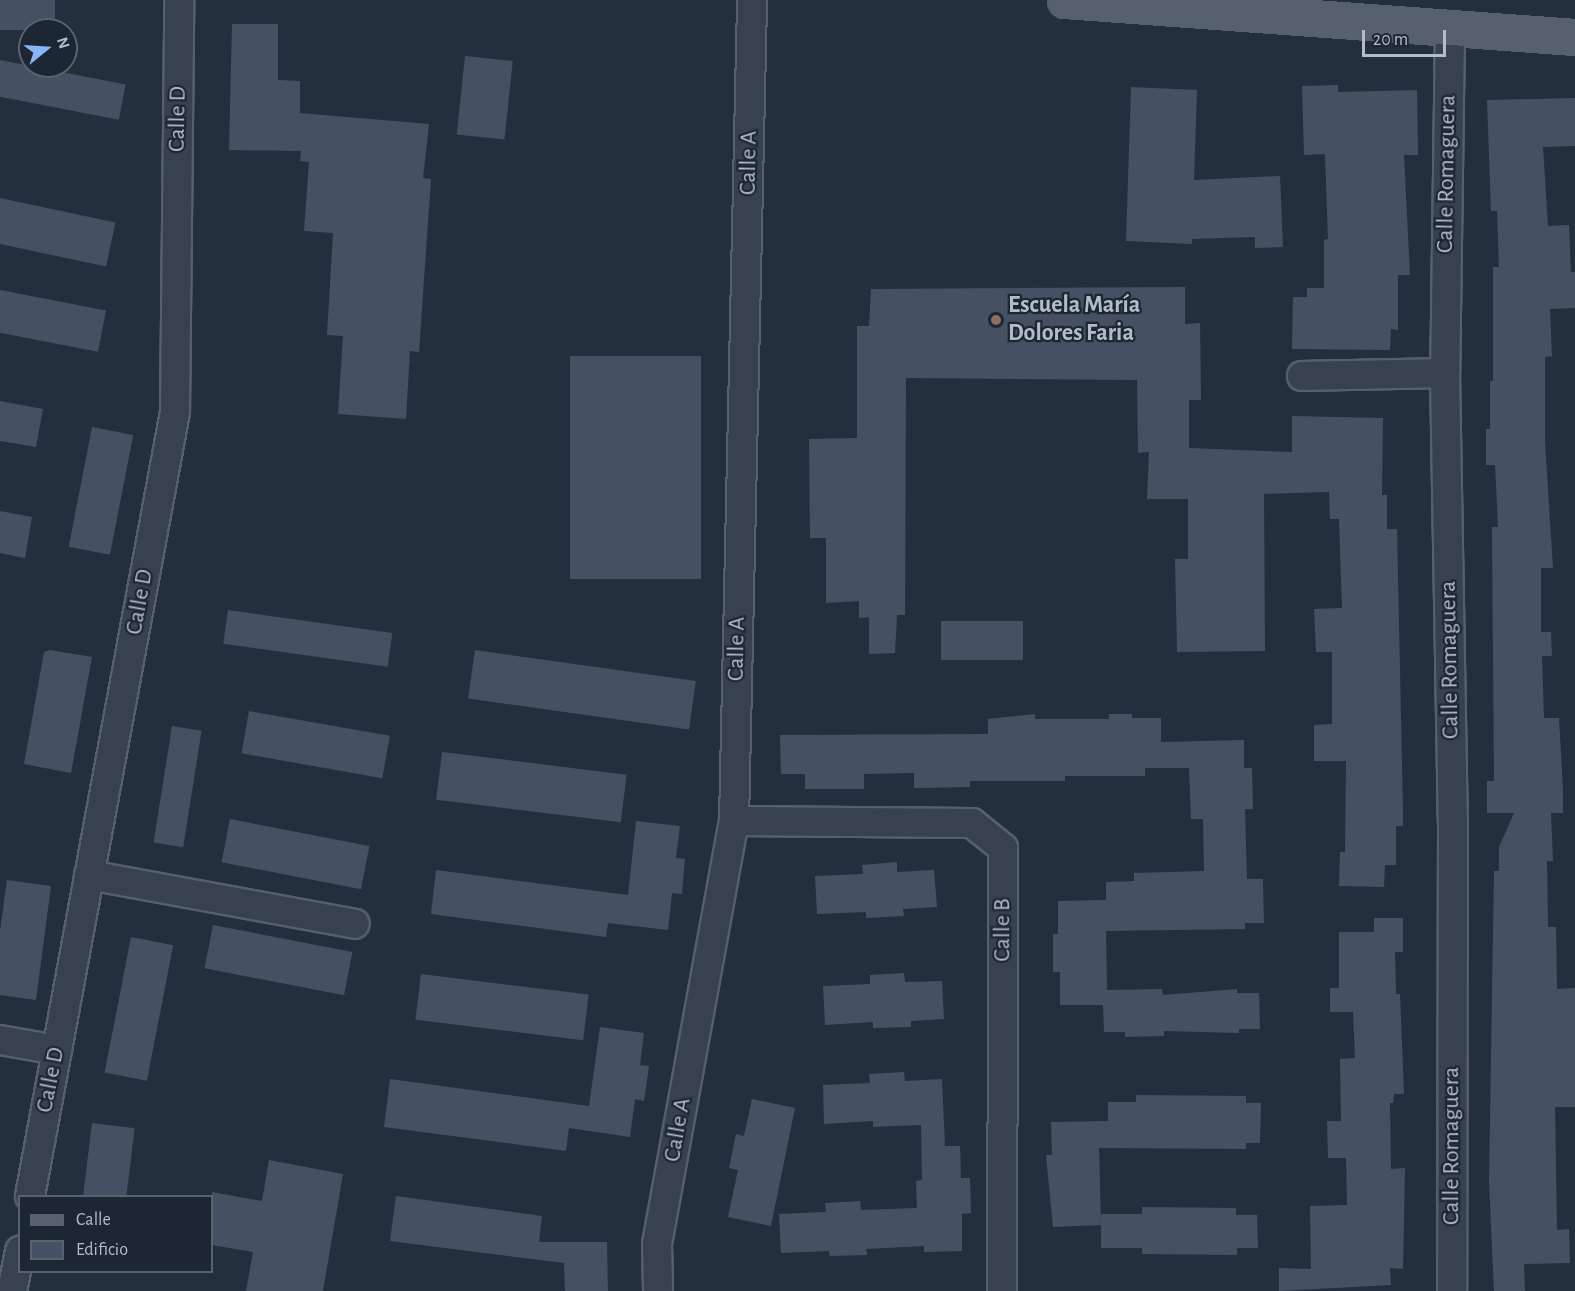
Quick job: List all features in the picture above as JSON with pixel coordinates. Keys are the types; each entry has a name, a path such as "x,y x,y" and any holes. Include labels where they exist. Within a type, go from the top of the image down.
{"main road":[{"path":"1065,0 1575,37"}],"street":[{"name":"Calle D","path":"30,1195 175,412 179,0"},
{"name":"Calle A","path":"658,1291 657,1244 734,822 752,0"},
{"name":"Calle Romaguera","path":"1450,29 1444,374 1453,822 1452,1291"},
{"path":"1302,376 1444,374"},
{"name":"Calle B","path":"734,822 972,823 1003,848 1002,1291"},
{"path":"89,875 355,924"},
{"path":"0,1040 57,1050"},
{"path":"12,1291 18,1261"}],"building":[{"path":"0,0 55,0 55,18 18,18 18,30 0,30"},
{"path":"232,24 278,24 278,80 300,81 300,113 429,124 423,178 431,179 419,352 410,351 406,419 338,414 343,336 327,335 333,233 304,231 309,162 300,161 301,151 229,150"},
{"path":"465,56 513,61 504,140 457,135"},
{"path":"0,60 18,63 18,78 78,78 78,75 126,84 119,120 0,97"},
{"path":"1338,85 1338,92 1417,90 1418,155 1404,155 1410,275 1398,275 1398,330 1391,329 1390,350 1292,349 1293,297 1307,297 1307,288 1324,288 1324,240 1328,239 1325,154 1304,155 1302,86"},
{"path":"1131,87 1197,90 1194,180 1280,176 1283,247 1255,248 1255,237 1192,239 1192,244 1126,241"},
{"path":"1575,98 1575,146 1543,147 1548,226 1569,225 1571,272 1575,272 1575,308 1550,309 1552,356 1545,357 1545,441 1553,568 1541,568 1541,632 1551,632 1552,656 1542,656 1544,718 1559,718 1563,789 1563,813 1551,813 1553,861 1547,861 1548,927 1556,927 1557,989 1575,988 1575,1107 1555,1107 1557,1230 1569,1229 1570,1263 1524,1264 1525,1291 1494,1291 1489,1181 1494,871 1499,871 1499,847 1514,813 1487,813 1487,781 1494,781 1492,527 1498,527 1495,465 1486,465 1486,429 1490,429 1490,381 1493,381 1493,267 1499,267 1497,211 1491,211 1487,100"},
{"path":"0,198 115,223 106,267 0,244"},
{"path":"1185,287 1185,324 1200,323 1201,400 1189,400 1189,448 1292,452 1292,416 1383,418 1382,495 1387,495 1387,529 1397,529 1403,811 1403,826 1396,826 1396,865 1385,865 1384,887 1339,886 1340,852 1345,852 1346,761 1314,761 1314,725 1332,724 1332,652 1316,652 1314,609 1342,608 1339,519 1330,519 1329,492 1264,494 1265,651 1177,652 1175,559 1188,559 1188,499 1147,499 1149,452 1138,453 1137,380 906,378 905,615 897,615 895,653 869,654 869,617 859,618 859,601 826,603 826,538 810,538 809,439 857,438 857,326 869,326 871,289"},
{"path":"0,290 106,311 98,352 0,333"},
{"path":"570,356 701,356 701,579 570,579"},
{"path":"0,401 43,409 36,447 0,441"},
{"path":"92,427 133,435 110,555 69,547"},
{"path":"0,511 32,517 25,558 0,553"},
{"path":"228,610 392,633 388,667 223,644"},
{"path":"941,621 1023,621 1023,660 941,660"},
{"path":"50,650 92,657 71,773 24,764 44,652"},
{"path":"475,650 696,681 689,730 468,699"},
{"path":"249,711 390,736 382,778 242,753"},
{"path":"1035,714 1035,719 1109,719 1109,714 1132,714 1132,718 1161,718 1161,742 1244,740 1244,768 1252,768 1253,809 1245,809 1247,879 1263,879 1264,923 1245,923 1245,929 1106,931 1107,990 1162,989 1163,995 1237,989 1237,993 1259,993 1260,1029 1239,1029 1239,1033 1164,1031 1164,1036 1125,1037 1125,1032 1104,1032 1103,1005 1060,1005 1060,972 1053,972 1053,934 1058,934 1058,901 1106,900 1106,882 1134,881 1134,873 1204,871 1203,819 1191,819 1189,768 1145,768 1145,776 1065,776 1065,781 970,781 970,787 914,788 914,773 864,774 864,789 805,789 805,774 781,774 780,735 988,734 988,719"},
{"path":"172,726 202,731 183,847 154,843"},
{"path":"442,752 627,775 621,822 436,800"},
{"path":"230,819 369,846 361,889 222,862"},
{"path":"636,821 680,826 676,858 685,859 682,894 672,893 668,930 608,923 606,937 431,914 436,870 628,895"},
{"path":"897,862 897,872 934,870 937,907 903,909 904,916 866,918 866,912 817,914 815,876 863,874 862,865"},
{"path":"7,880 51,886 36,1000 0,995 0,931"},
{"path":"1374,918 1403,918 1403,952 1395,952 1396,994 1400,994 1404,1094 1394,1094 1393,1103 1390,1103 1391,1169 1405,1168 1403,1269 1390,1268 1391,1285 1279,1291 1279,1268 1311,1269 1310,1206 1347,1205 1346,1158 1328,1158 1327,1121 1341,1121 1340,1059 1355,1058 1353,1012 1330,1012 1330,988 1339,988 1339,932 1374,932"},
{"path":"213,925 352,952 344,995 205,968"},
{"path":"131,937 173,945 147,1081 105,1072"},
{"path":"904,973 905,982 942,981 944,1019 911,1021 911,1027 873,1028 873,1022 825,1025 823,986 870,984 870,975"},
{"path":"421,974 589,995 583,1040 415,1020"},
{"path":"600,1027 644,1033 640,1065 649,1066 644,1101 635,1099 630,1137 569,1128 566,1151 384,1127 390,1079 589,1106"},
{"path":"904,1072 905,1081 942,1079 945,1146 960,1146 961,1178 970,1178 971,1213 962,1214 962,1251 924,1252 924,1246 866,1249 867,1255 830,1256 829,1251 781,1253 779,1214 826,1212 825,1203 860,1201 861,1210 917,1208 916,1181 922,1180 921,1125 873,1127 873,1121 824,1124 823,1085 870,1083 869,1074"},
{"path":"1136,1095 1246,1096 1246,1103 1261,1103 1260,1143 1246,1143 1246,1149 1099,1148 1101,1225 1053,1227 1046,1155 1052,1155 1051,1122 1108,1121 1108,1102 1136,1102"},
{"path":"752,1099 795,1108 771,1226 728,1217 738,1170 729,1168 736,1134 744,1136"},
{"path":"92,1123 135,1128 126,1195 83,1195"},
{"path":"269,1160 343,1174 323,1291 246,1291 253,1252 213,1245 212,1192 262,1201"},
{"path":"396,1196 542,1216 539,1242 607,1242 608,1291 565,1291 564,1263 390,1241"},
{"path":"1142,1207 1236,1208 1236,1215 1257,1215 1258,1248 1237,1248 1237,1255 1142,1254 1142,1248 1101,1248 1101,1214 1142,1214"}],"place":[{"name":"Escuela María Dolores Faria","path":"996,320"}]}
